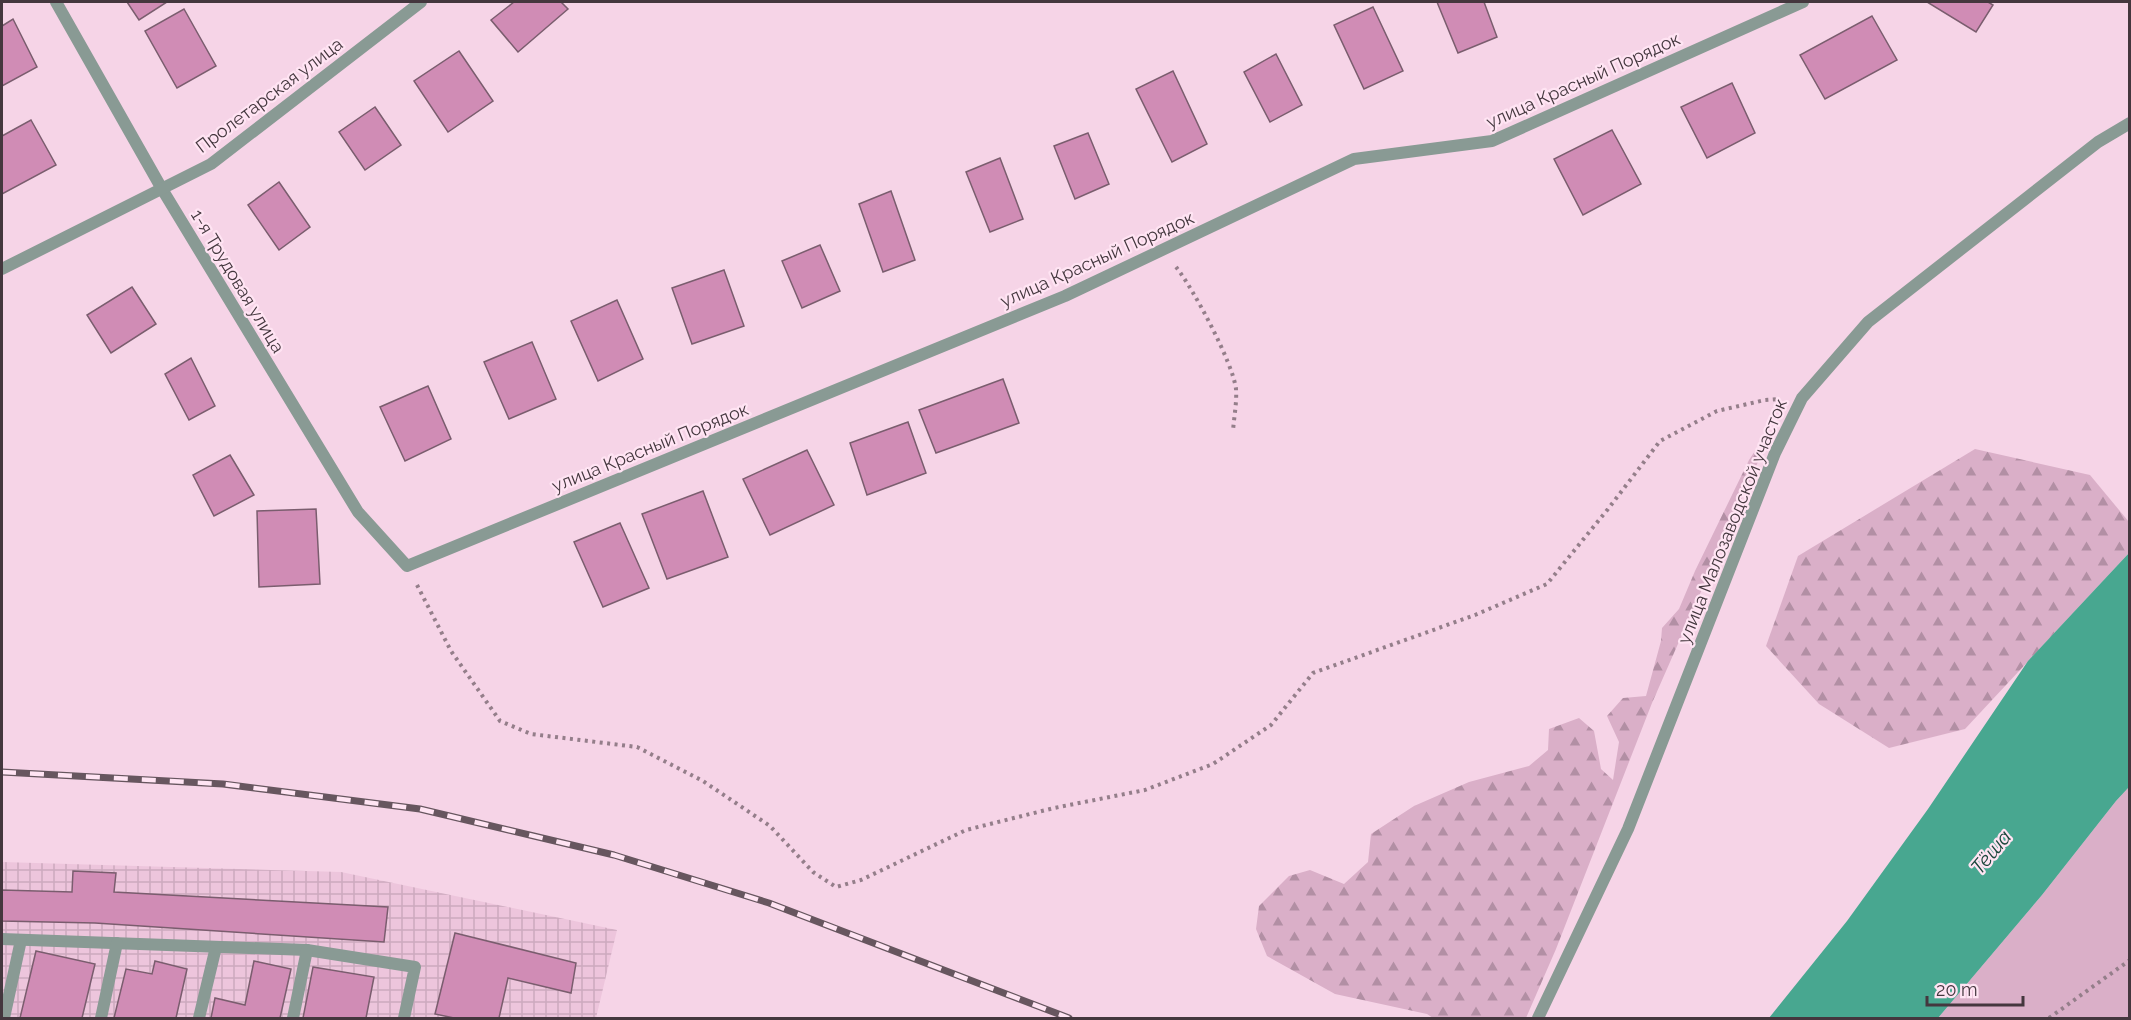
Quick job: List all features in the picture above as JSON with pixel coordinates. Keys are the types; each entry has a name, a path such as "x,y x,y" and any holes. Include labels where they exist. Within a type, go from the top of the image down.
{"street":[{"name":"1-я Трудовая улица","path":"56,2 162,189 358,512 407,566"},
{"name":"Пролетарская улица","path":"2,269 211,164 421,2"},
{"name":"улица Красный Порядок","path":"407,566 1065,296 1354,159 1492,141 1803,2"},
{"name":"улица Малозаводской участок","path":"1538,1018 1628,830 1775,453 1802,398 1868,322 2098,142 2130,123"},
{"path":"2,939 307,950 415,967 404,1018"},
{"path":"4,1018 21,940"},
{"path":"101,1018 117,943"},
{"path":"200,1018 216,946"},
{"path":"293,1018 307,950"}],"path":[{"path":"1163,250 1187,281 1228,362 1236,388 1233,431"},
{"path":"407,566 450,651 500,721 531,734 637,747 703,781 770,826 813,872 836,888 861,880 966,830 1054,808 1145,790 1213,764 1270,725 1313,673 1475,615 1547,584 1660,441 1717,411 1765,400 1802,398"},
{"path":"2049,1018 2130,960"}],"shaded area":[{"path":"2,862 341,872 617,930 596,1018 2,1018"}],"green space":[{"path":"1975,449 2090,475 2129,522 2129,553 1965,729 1889,748 1819,704 1766,646 1798,556"},
{"path":"1755,451 1761,455 1652,703 1556,949 1526,1018 1433,1018 1427,1014 1335,994 1267,956 1256,929 1259,906 1289,876 1310,870 1344,884 1368,862 1371,834 1414,806 1469,782 1529,766 1548,750 1549,729 1579,718 1594,731 1601,769 1613,780 1619,742 1607,716 1623,698 1646,696 1661,641 1662,628 1679,609 1695,571"},
{"path":"2129,787 2129,1018 1938,1018 2042,895"}],"water":[{"name":"Тёша","path":"2129,553 2129,787 1938,1018 1769,1018 1847,921 1928,809 2028,661"}],"building":[{"path":"127,2 167,2 139,20"},
{"path":"514,2 561,2 568,9 518,52 491,20"},
{"path":"1437,2 1484,2 1497,37 1458,53"},
{"path":"1927,2 1988,2 1993,5 1976,32"},
{"path":"1373,7 1403,71 1364,89 1334,25"},
{"path":"184,9 216,66 177,88 145,31"},
{"path":"1872,16 1897,60 1825,99 1800,55"},
{"path":"13,19 37,67 2,86 2,26"},
{"path":"459,51 493,101 448,132 414,81"},
{"path":"1276,54 1302,105 1270,122 1244,72"},
{"path":"1173,71 1207,144 1172,162 1136,89"},
{"path":"1732,83 1755,133 1707,158 1681,107"},
{"path":"375,107 401,145 365,170 339,132"},
{"path":"31,120 56,165 2,194 2,136"},
{"path":"1612,130 1641,184 1583,215 1554,159"},
{"path":"1088,133 1109,184 1075,199 1054,146"},
{"path":"1000,158 1023,219 990,232 966,172"},
{"path":"279,182 310,227 279,250 248,205"},
{"path":"891,191 915,260 883,272 859,204"},
{"path":"820,245 840,291 802,308 782,261"},
{"path":"724,270 744,326 692,344 672,288"},
{"path":"132,287 156,324 111,353 87,315"},
{"path":"617,300 643,359 598,381 571,321"},
{"path":"532,342 556,399 509,419 484,362"},
{"path":"191,358 215,406 189,420 165,374"},
{"path":"1003,379 1019,423 936,453 919,410"},
{"path":"428,386 451,439 405,461 380,407"},
{"path":"908,422 926,473 867,495 850,443"},
{"path":"807,450 834,505 770,535 743,479"},
{"path":"230,455 254,495 214,516 193,475"},
{"path":"703,491 728,557 667,579 642,514"},
{"path":"316,509 320,584 259,587 257,511"},
{"path":"620,523 649,588 603,607 574,542"},
{"path":"73,871 116,873 114,892 388,907 384,942 95,923 2,921 2,890 72,892"},
{"path":"455,933 576,963 571,993 508,978 499,1018 454,1018 435,1014"},
{"path":"36,951 95,964 82,1018 20,1018"},
{"path":"155,961 187,969 176,1018 114,1018 126,969 152,974"},
{"path":"254,961 291,969 280,1018 211,1018 215,998 245,1005"},
{"path":"313,967 374,977 366,1018 303,1018"}],"railway":[{"path":"2,772 223,784 420,809 614,855 769,903 1069,1018"}]}
